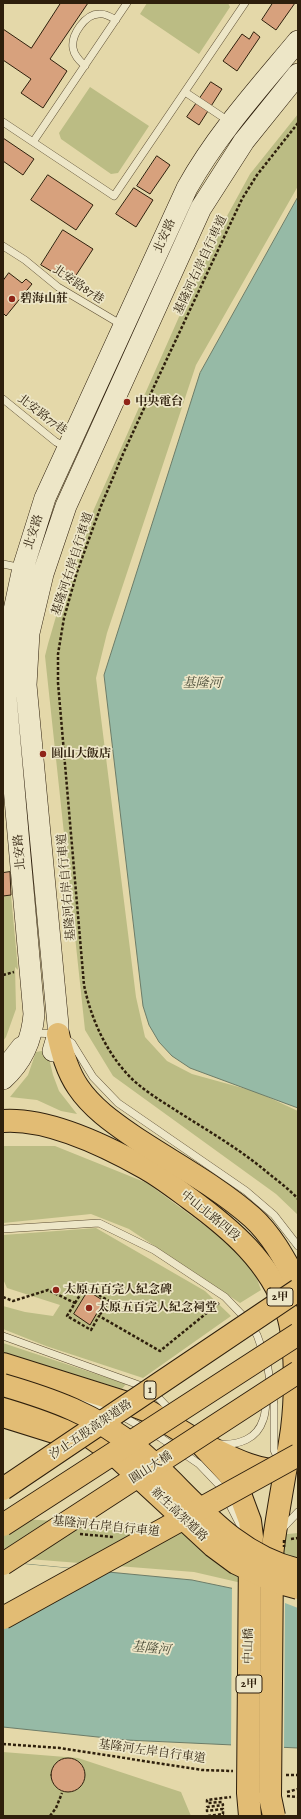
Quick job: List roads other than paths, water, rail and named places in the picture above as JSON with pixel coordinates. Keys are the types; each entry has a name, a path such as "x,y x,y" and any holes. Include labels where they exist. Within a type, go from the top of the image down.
{"main road":[{"name":"北安路","path":"155,1174 148,1160 89,1113 66,1086 59,1074 53,1050 58,1034 26,685 14,651 10,629 33,571 66,506 134,331 187,188 202,161 298,41"},
{"name":"北安路","path":"33,571 45,498 67,447 134,331 201,208 244,141 298,74"},
{"name":"北安路","path":"3,1079 20,1060 32,1033 34,1014 6,697 14,651"},
{"path":"58,1034 61,1049 69,1071 78,1088 96,1108 114,1124 227,1197 252,1218 274,1242 298,1284"},
{"name":"中山北路四段","path":"3,1120 30,1122 72,1134 132,1161 155,1174 234,1232 260,1262 274,1284 287,1312 292,1342 294,1381 291,1463 273,1546"},
{"name":"汐止五股高架道路","path":"3,1489 298,1290"},
{"path":"3,1525 298,1334"},
{"name":"2甲","path":"3,1364 96,1392 142,1409 199,1442 228,1473 237,1486 250,1521 252,1537 250,1549"},
{"name":"圓山大橋","path":"3,1564 298,1372"},
{"name":"新生高架道路","path":"3,1385 64,1404 80,1411 117,1433 148,1459 226,1534 272,1562 298,1570"},
{"name":"新生高架道路","path":"3,1400 34,1409 65,1422 91,1437 119,1459 213,1546 236,1563 276,1582 298,1588"},
{"path":"3,1416 80,1441 119,1459"},
{"path":"199,1442 251,1466 267,1470 291,1463"},
{"path":"3,1618 291,1463"},
{"name":"中山橋","path":"273,1546 270,1797 274,1816"},
{"name":"中山橋","path":"250,1549 248,1793 250,1816"}],"lane":[{"path":"33,142 127,3"},
{"path":"3,122 114,196 245,3"},
{"path":"85,66 76,57 73,48 73,43 80,27 89,16 98,14 116,20"},
{"path":"185,92 231,123"},
{"name":"北安路87巷","path":"3,246 25,260 58,287 74,295 112,321 134,331"},
{"name":"北安路77巷","path":"3,399 56,442 67,447"},
{"path":"3,564 33,571"},
{"path":"3,1060 17,1042 32,1033 58,1034 72,1043 93,1077 118,1103 246,1191 274,1215 298,1246"},
{"path":"3,1229 99,1223 154,1250 225,1297 246,1319 257,1335 266,1363 274,1404 274,1450 291,1463"},
{"path":"3,1336 150,1389 199,1442 230,1444 244,1441 257,1432 264,1419 270,1386"},
{"path":"3,1380 111,1410 161,1438 199,1464 220,1486 238,1520 250,1549"},
{"path":"273,1546 298,1512"}],"water":[{"name":"基隆河","path":"298,197 298,1108 190,1068 172,1056 159,1042 149,1025 143,1006 104,675 200,373"},
{"name":"基隆河","path":"3,1562 192,1580 298,1602 298,1748 126,1740 3,1727"}],"place":[{"name":"碧海山莊","path":"12,299"},
{"name":"中央電台","path":"127,402"},
{"name":"圓山大飯店","path":"43,754"},
{"name":"太原五百完人紀念碑","path":"56,1290"},
{"name":"太原五百完人紀念祠堂","path":"89,1308"}]}
